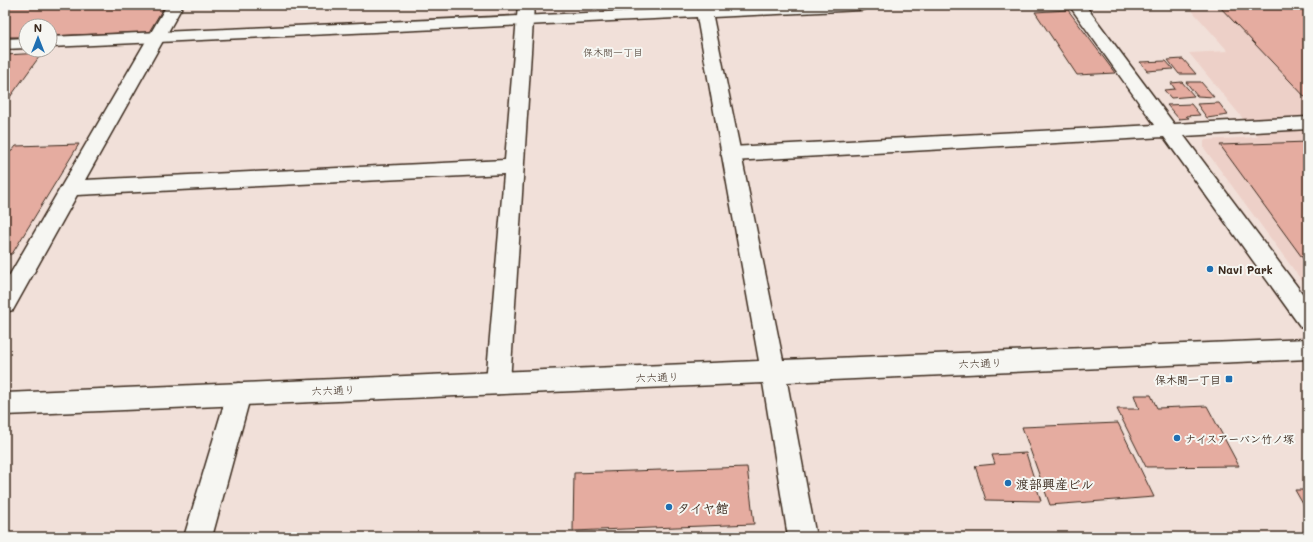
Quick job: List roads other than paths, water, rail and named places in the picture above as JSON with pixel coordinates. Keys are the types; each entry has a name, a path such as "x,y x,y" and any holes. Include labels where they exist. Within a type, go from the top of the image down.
{"street":[{"path":"5,303 175,5"},
{"path":"58,42 156,37 526,13 861,5"},
{"path":"1077,5 1308,319"},
{"path":"703,9 802,537"},
{"path":"498,383 526,13"},
{"path":"5,44 18,43"},
{"path":"731,154 1308,123"},
{"path":"71,188 514,167"},
{"name":"六六通り","path":"5,404 1308,349"},
{"path":"198,537 239,394"}],"place":[{"name":"Navi Park","path":"1210,269"},
{"name":"保木間一丁目","path":"1229,379"},
{"name":"ナイスアーバン竹ノ塚","path":"1177,438"},
{"name":"渡部興産ビル","path":"1008,483"},
{"name":"タイヤ館","path":"669,507"}],"district":[{"name":"保木間一丁目","path":"613,52"}]}
